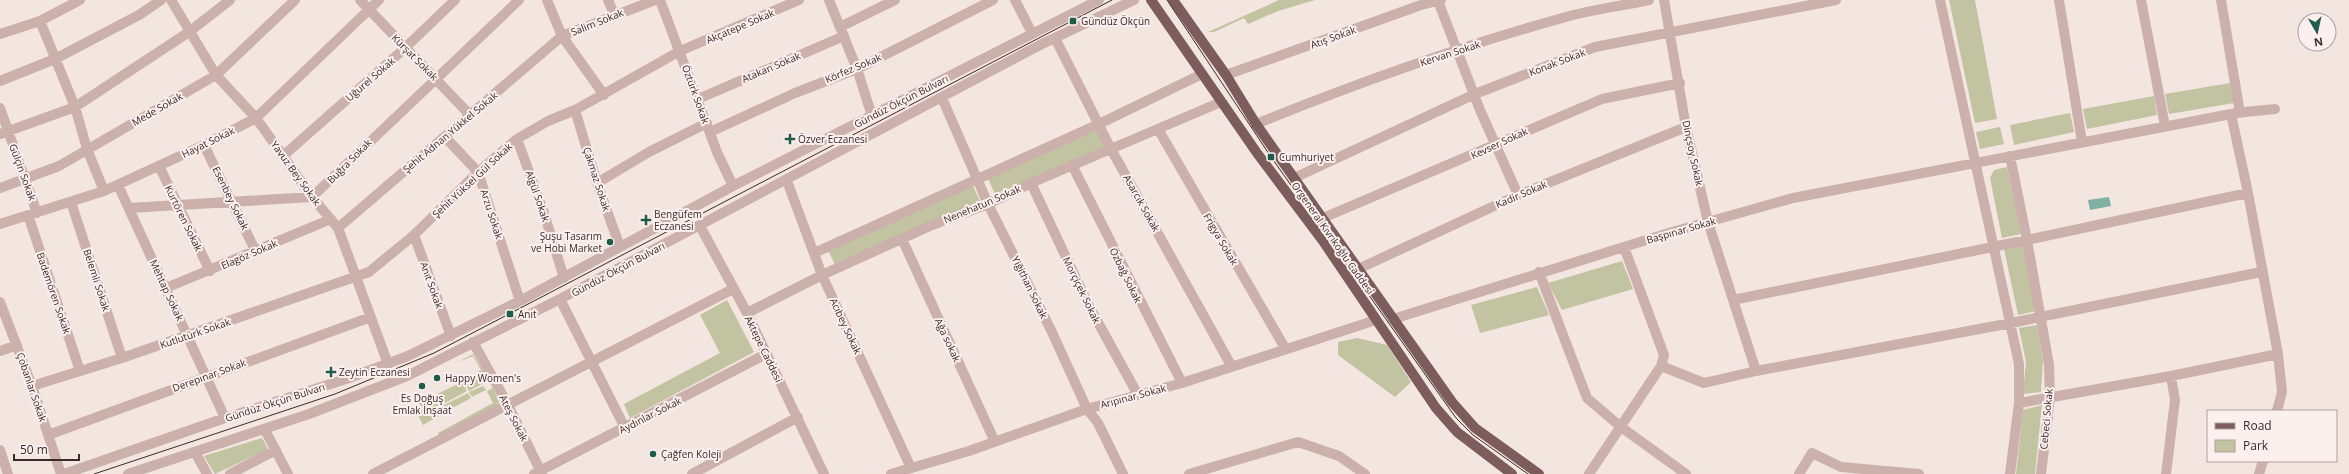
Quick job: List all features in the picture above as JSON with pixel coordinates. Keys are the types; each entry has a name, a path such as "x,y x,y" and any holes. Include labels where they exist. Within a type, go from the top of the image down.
{"main road":[{"name":"Orgeneral Kıvrıkoğlu Caddesi","path":"1151,0 1221,102 1323,241 1436,408 1457,432 1512,474"},
{"path":"1172,0 1226,76 1256,124 1439,385 1475,428 1539,474"}],"street":[{"path":"0,34 40,20 80,0"},
{"path":"0,81 55,59 139,15 161,0"},
{"name":"Yavuz Bey Sokak","path":"171,0 216,75 256,118 312,197 338,228 357,276 388,364"},
{"path":"4,132 75,107 190,32 230,0"},
{"name":"Mede Sokak","path":"0,188 59,166 216,75 295,0"},
{"name":"Kürşat Sokak","path":"360,0 470,115"},
{"name":"Hayat Sokak","path":"0,224 104,191 204,145 256,118 380,0"},
{"name":"Uğurel Sokak","path":"283,156 405,48 455,0"},
{"name":"Buğra Sokak","path":"312,197 519,0"},
{"path":"540,0 554,17"},
{"path":"547,0 562,36 604,95"},
{"path":"608,0 614,14"},
{"name":"Salim Sokak","path":"562,36 614,14 655,0"},
{"name":"Öztürk Sokak","path":"660,0 708,128 733,186"},
{"name":"Akçatepe Sokak","path":"680,51 799,0"},
{"path":"829,0 857,69 872,116"},
{"name":"Atakan Sokak","path":"698,99 842,31 895,0"},
{"name":"Körfez Sokak","path":"597,183 649,152 857,69 994,0"},
{"path":"1015,0 1032,33"},
{"name":"Gündüz Ökçün Bulvarı","path":"63,474 388,364 451,336 564,278 733,186 1099,0"},
{"name":"Gündüz Ökçün Bulvarı","path":"128,474 264,430 363,395 407,376 560,300 1055,38 1134,0"},
{"path":"1440,0 1495,145 1518,195"},
{"name":"Atış Sokak","path":"1226,76 1440,0"},
{"name":"Kervan Sokak","path":"1256,124 1360,82 1458,50 1567,16 1649,0"},
{"name":"Dinçsoy Sokak","path":"1664,0 1680,84 1686,127 1708,222 1756,371"},
{"name":"Konak Sokak","path":"1294,178 1475,94 1595,47 1836,0"},
{"path":"1940,0 2019,364 2019,403 2010,474"},
{"path":"2059,0 2082,142"},
{"path":"2141,0 2165,126"},
{"path":"2221,0 2235,113 2248,194 2261,272 2278,354 2282,392 2277,410"},
{"path":"40,20 75,107 87,149 104,191"},
{"name":"Şehit Adnan Yükkel Sokak","path":"338,228 562,36"},
{"name":"Asarcık Sokak","path":"1055,38 1112,149 1232,367"},
{"name":"Şehit Yüksel Gül Sokak","path":"357,276 369,272 414,235 478,172 517,138 548,121 575,110 604,95 680,51"},
{"path":"814,253 1099,124 1202,74"},
{"name":"Kevser Sokak","path":"1323,218 1602,99 1680,84"},
{"name":"Yiğithan Sokak","path":"942,98 988,204 1051,330 1087,409 1098,423 1122,474"},
{"name":"Nenehatun Sokak","path":"747,313 822,275 902,239 988,204 1031,183 1221,102"},
{"name":"Gülçin Sokak","path":"0,108 4,132 25,178 32,214"},
{"name":"Başpınar Sokak","path":"1393,319 1540,272 1793,198 2235,113 2274,109"},
{"name":"Çakmaz Sokak","path":"575,110 597,183 620,247"},
{"name":"Kadir Sokak","path":"1358,269 1518,195 1686,127"},
{"name":"Frigya Sokak","path":"1158,129 1285,348"},
{"name":"Arzu Sokak","path":"445,137 478,172 520,301"},
{"name":"Algül Sokak","path":"517,138 543,210 564,278"},
{"name":"Esenbey Sokak","path":"204,145 233,201 256,252"},
{"name":"Cebeci Sokak","path":"2010,156 2027,240 2049,365 2050,398 2041,474"},
{"name":"Kurtören Sokak","path":"159,166 210,271"},
{"name":"Özbağ Sokak","path":"1072,166 1182,383"},
{"name":"Acıbey Sokak","path":"787,181 822,275 911,468"},
{"name":"Morçiçek Sokak","path":"1031,183 1090,308 1138,395"},
{"name":"Mehtap Sokak","path":"118,185 225,418"},
{"path":"1733,300 2248,194"},
{"path":"129,208 312,197"},
{"name":"Belemli Sokak","path":"71,202 122,358"},
{"name":"Bademören Sokak","path":"32,214 80,371"},
{"name":"Elagöz Sokak","path":"166,288 331,220"},
{"name":"Aktepe Caddesi","path":"700,226 747,313 824,474"},
{"name":"Anıt Sokak","path":"414,235 451,336"},
{"name":"Ağa sokak","path":"902,239 995,442"},
{"path":"1589,474 1661,366 1664,355 1624,247"},
{"path":"1540,272 1587,398 1621,427 1686,474"},
{"path":"1661,366 1704,383 1756,371 2011,323 2261,272"},
{"name":"Kutlutürk Sokak","path":"32,386 122,358 357,276"},
{"path":"373,474 733,289"},
{"path":"560,300 625,428"},
{"name":"Çobanlar Sokak","path":"0,302 63,474"},
{"name":"Derepınar Sokak","path":"48,435 371,317"},
{"name":"Arıpınar Sokak","path":"892,474 995,442 1087,409 1182,383 1285,348 1376,320"},
{"name":"Ateş Sokak","path":"473,342 508,405 539,473"},
{"path":"0,350 17,345"},
{"name":"Aydınlar Sokak","path":"539,473 766,354"},
{"path":"2019,403 2171,376 2278,354"},
{"path":"2166,474 2175,400 2171,376"},
{"path":"692,474 798,418"},
{"path":"264,430 288,474"},
{"path":"1189,474 1298,442 1339,456 1365,474"},
{"path":"0,450 8,474"},
{"path":"230,474 276,450"},
{"path":"195,452 207,474"},
{"path":"1798,474 1812,453 1841,467 1919,474"},
{"path":"2260,474 2263,462"}],"green space":[{"path":"1279,0 1315,0 1278,11 1248,24 1244,18 1214,32 1208,32"},
{"path":"1949,0 1975,0 1997,119 1975,123"},
{"path":"2230,83 2234,103 2169,114 2165,94"},
{"path":"2154,96 2157,115 2087,129 2083,109"},
{"path":"2070,113 2074,132 2014,145 2010,125"},
{"path":"2000,127 2004,144 1980,149 1976,132"},
{"path":"1099,129 1106,146 995,194 988,179"},
{"path":"2007,167 2021,234 2002,238 1990,178 1994,170"},
{"path":"973,186 980,201 835,265 828,250"},
{"path":"2023,245 2036,311 2018,315 2004,249"},
{"path":"1622,261 1633,289 1562,310 1548,283"},
{"path":"1537,287 1549,315 1480,333 1471,305"},
{"path":"727,300 754,352 630,418 624,404 720,353 700,315"},
{"path":"2037,325 2043,361 2041,392 2023,394 2026,362 2019,328"},
{"path":"1357,338 1387,345 1411,382 1395,397 1338,355 1338,342"},
{"path":"473,354 489,380 469,391 463,381 481,370 473,356 458,362"},
{"path":"462,382 467,391 441,405 435,395"},
{"path":"483,386 486,390 472,397 469,392"},
{"path":"493,388 499,402 497,407 439,436 438,433 493,403 487,391"},
{"path":"468,393 471,398 445,412 442,406"},
{"path":"435,396 440,405 430,411 441,407 444,413 423,425 417,413 423,410 419,403"},
{"path":"2042,405 2035,474 2016,474 2023,410"},
{"path":"262,438 268,449 215,474 204,456"}],"water":[{"path":"2109,197 2111,206 2090,210 2088,200"}],"tram line":[{"path":"94,474 335,394 434,353 1112,0"},
{"path":"1167,0 1271,157 1456,418 1473,435 1528,474"}],"place":[{"name":"Gündüz Ökçün","path":"1073,21"},
{"name":"Özver Eczanesi","path":"790,139"},
{"name":"Cumhuriyet","path":"1271,157"},
{"name":"Bengüfem Eczanesi","path":"646,220"},
{"name":"Şuşu Tasarım ve Hobi Market","path":"610,242"},
{"name":"Anıt","path":"510,314"},
{"name":"Zeytin Eczanesi","path":"331,372"},
{"name":"Happy Women's","path":"437,378"},
{"name":"Es Doğuş Emlak İnşaat","path":"422,386"},
{"name":"Çağfen Koleji","path":"653,454"}]}
